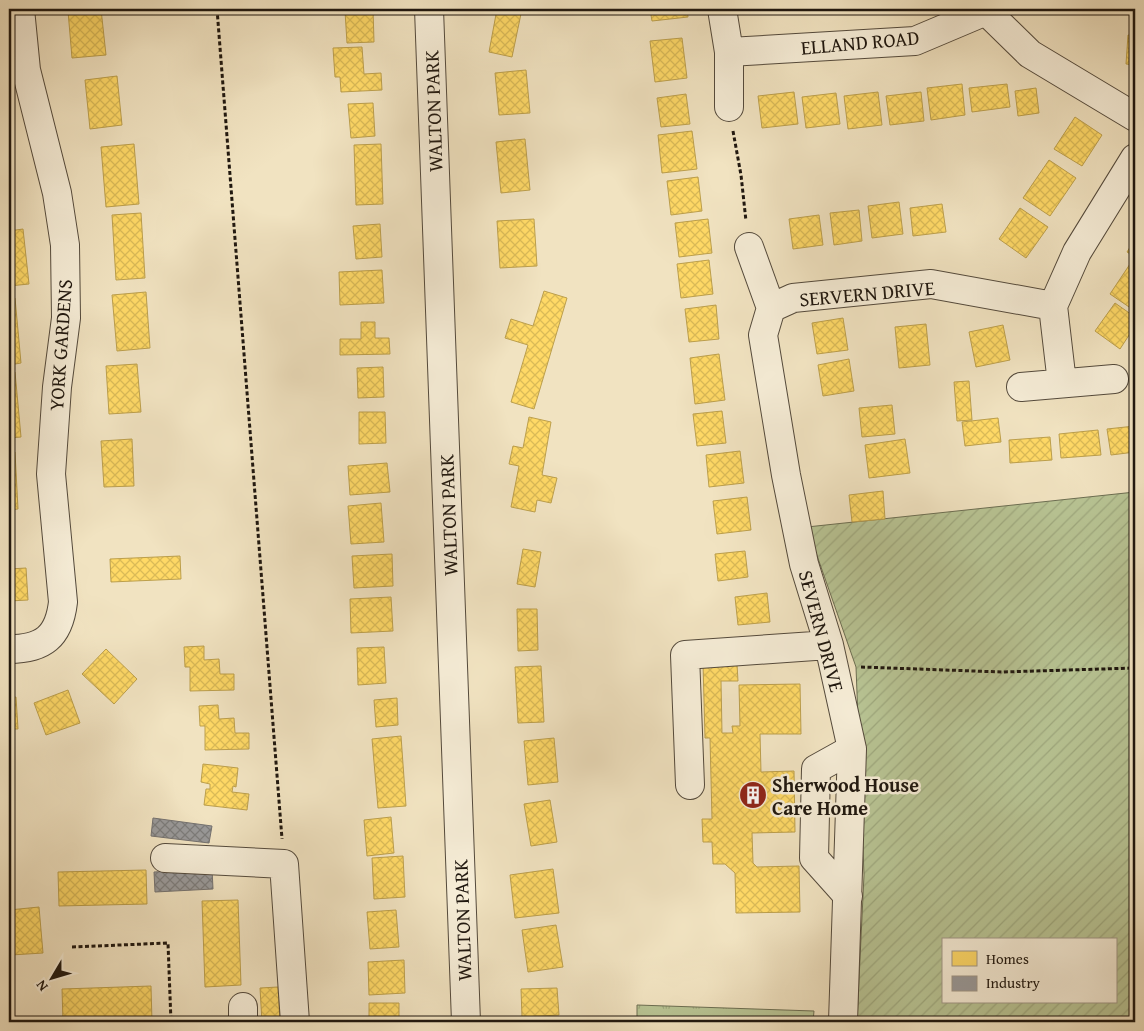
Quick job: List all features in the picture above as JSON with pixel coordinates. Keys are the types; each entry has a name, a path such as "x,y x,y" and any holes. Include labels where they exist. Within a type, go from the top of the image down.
{"street":[{"name":"YORK GARDENS","path":"9,649 39,645 52,635 61,621 62,602 51,474 57,387 66,318 65,245 57,193 26,70 20,9"},
{"name":"WALTON PARK","path":"429,9 466,1022"},
{"path":"722,9 729,52 728,106"},
{"path":"985,10 1030,54 1135,117"},
{"name":"ELLAND ROAD","path":"729,52 915,41 985,10"},
{"path":"1062,383 1053,306 1077,252 1135,158"},
{"path":"749,247 771,308"},
{"name":"SERVERN DRIVE","path":"771,308 793,298 931,284 1053,306"},
{"name":"SEVERN DRIVE","path":"771,308 763,335 784,466 804,564 831,655 852,749 843,1022"},
{"path":"1021,387 1114,379"},
{"path":"690,785 685,655 831,655"},
{"path":"848,896 814,858 816,769 852,749"},
{"path":"165,858 284,864 295,1022"}],"path":[{"path":"217,9 284,864"},
{"path":"728,106 742,175 749,247"},
{"path":"831,655 1002,672 1135,668"},
{"path":"72,947 168,943 171,1022"}],"green space":[{"path":"1135,492 1135,1022 857,1022 864,875 856,667 807,527"},
{"path":"637,1005 814,1011 813,1022 637,1022"}],"building: Homes":[{"path":"101,9 106,55 72,58 68,11"},
{"path":"373,9 374,42 347,43 345,11"},
{"path":"497,9 522,9 512,57 489,52"},
{"path":"650,9 687,9 688,17 652,21"},
{"path":"1128,35 1135,36 1135,65 1126,64"},
{"path":"682,38 687,78 655,82 650,41"},
{"path":"362,47 364,74 381,73 382,90 341,92 340,77 335,77 333,48"},
{"path":"526,70 530,113 499,115 495,73"},
{"path":"117,76 122,125 90,129 85,80"},
{"path":"962,84 965,115 931,120 927,88"},
{"path":"1007,84 1010,107 972,112 969,88"},
{"path":"1036,88 1039,113 1018,116 1015,91"},
{"path":"794,92 798,124 762,128 758,96"},
{"path":"878,92 882,125 848,129 844,96"},
{"path":"921,92 924,121 890,125 886,96"},
{"path":"836,93 840,124 806,128 802,97"},
{"path":"686,94 690,124 661,127 657,98"},
{"path":"373,103 375,136 351,138 348,104"},
{"path":"1075,117 1102,135 1082,166 1054,149"},
{"path":"692,131 697,169 662,173 658,135"},
{"path":"525,139 530,190 501,193 496,142"},
{"path":"134,144 139,204 106,207 101,147"},
{"path":"381,144 383,204 356,205 354,145"},
{"path":"1049,160 1076,178 1050,216 1023,198"},
{"path":"9,167 13,211 9,212"},
{"path":"698,177 702,211 671,215 667,181"},
{"path":"899,202 903,234 872,238 868,206"},
{"path":"942,204 946,232 913,236 910,208"},
{"path":"1020,208 1048,227 1026,258 999,239"},
{"path":"859,210 862,241 834,245 830,213"},
{"path":"141,213 145,278 116,280 112,215"},
{"path":"819,215 823,245 793,249 789,219"},
{"path":"534,219 537,266 500,268 497,221"},
{"path":"708,219 712,253 679,257 675,223"},
{"path":"380,224 382,257 356,259 353,226"},
{"path":"23,229 29,284 9,286 9,231"},
{"path":"1135,239 1135,257 1127,252"},
{"path":"709,260 713,294 681,298 677,264"},
{"path":"1130,264 1135,267 1135,311 1110,294"},
{"path":"382,270 384,303 340,305 339,272"},
{"path":"544,291 567,298 534,409 511,402 528,345 505,338 511,319 533,326"},
{"path":"146,292 150,348 117,351 112,295"},
{"path":"15,298 21,363 9,365 9,299"},
{"path":"1115,303 1135,317 1135,326 1120,349 1095,331"},
{"path":"716,305 719,339 689,342 685,309"},
{"path":"843,318 848,350 817,354 812,323"},
{"path":"361,322 375,322 375,338 389,338 390,354 340,355 340,339 361,339"},
{"path":"926,324 930,365 899,368 895,327"},
{"path":"1003,325 1010,360 976,367 969,332"},
{"path":"719,354 725,400 695,404 690,358"},
{"path":"849,359 854,391 823,396 818,365"},
{"path":"137,364 141,412 109,414 106,366"},
{"path":"383,367 384,397 358,398 357,368"},
{"path":"15,372 21,437 9,438 9,373"},
{"path":"969,381 972,420 957,421 954,382"},
{"path":"892,405 895,434 862,437 859,408"},
{"path":"722,411 726,443 697,446 693,414"},
{"path":"359,412 385,412 386,443 359,444"},
{"path":"529,417 551,422 542,475 557,478 551,503 537,500 535,512 511,507 519,466 509,464 513,446 523,448"},
{"path":"998,418 1001,442 965,446 962,422"},
{"path":"1135,426 1135,452 1111,455 1107,429"},
{"path":"1098,430 1101,455 1061,458 1059,434"},
{"path":"1050,437 1052,460 1010,463 1009,440"},
{"path":"132,439 134,486 104,487 101,441"},
{"path":"905,439 910,473 869,478 865,445"},
{"path":"740,451 744,483 709,487 706,455"},
{"path":"9,452 15,452 18,509 9,510"},
{"path":"387,463 390,492 350,495 348,466"},
{"path":"883,491 885,519 852,522 849,495"},
{"path":"747,497 751,530 717,534 713,501"},
{"path":"381,503 384,542 351,544 348,506"},
{"path":"523,549 541,552 535,587 517,584"},
{"path":"745,551 748,577 718,581 715,554"},
{"path":"392,554 393,586 354,588 352,556"},
{"path":"180,556 181,579 111,582 110,559"},
{"path":"26,568 28,600 9,601 9,569"},
{"path":"767,593 770,622 738,625 735,597"},
{"path":"391,597 393,631 351,633 350,599"},
{"path":"517,609 537,609 538,650 518,651"},
{"path":"204,646 204,660 219,659 220,674 234,674 234,690 190,691 190,667 185,667 184,647"},
{"path":"384,647 386,683 358,685 357,648"},
{"path":"106,649 137,679 114,704 82,674"},
{"name":"Sherwood House Care Home","path":"703,663 737,664 738,681 721,681 722,733 733,733 732,726 740,726 739,685 800,684 801,734 760,734 761,772 794,771 795,832 752,833 753,863 757,867 799,866 800,912 736,913 735,873 725,864 713,864 712,842 703,842 702,819 712,819 710,738 705,738"},
{"path":"541,666 544,722 518,723 515,667"},
{"path":"68,690 80,723 46,735 34,703"},
{"path":"16,697 18,729 9,729 9,698"},
{"path":"397,698 398,725 376,727 374,700"},
{"path":"218,705 219,719 234,718 235,733 249,733 249,749 205,750 205,726 200,726 199,706"},
{"path":"401,736 406,806 378,808 372,739"},
{"path":"554,738 558,782 528,785 524,741"},
{"path":"203,764 238,768 236,787 233,786 232,792 249,794 247,810 204,805 206,789 210,789 210,784 201,782"},
{"path":"550,800 557,842 531,846 524,804"},
{"path":"391,817 394,853 367,856 364,820"},
{"path":"403,856 405,897 374,899 372,858"},
{"path":"553,869 559,913 515,918 510,875"},
{"path":"146,870 147,904 59,906 58,872"},
{"path":"238,900 241,985 205,987 202,901"},
{"path":"39,907 43,953 11,955 9,910"},
{"path":"396,910 399,947 370,949 367,912"},
{"path":"556,925 563,967 528,972 522,930"},
{"path":"404,960 405,993 369,995 368,962"},
{"path":"151,986 152,1022 63,1022 62,989"},
{"path":"278,987 280,1022 262,1022 260,988"},
{"path":"557,988 559,1015 522,1017 521,989"},
{"path":"369,1003 399,1003 399,1022 369,1022"}],"building: Industry":[{"path":"153,818 212,826 209,843 151,836"},
{"path":"212,869 213,889 155,892 154,872"}],"place":[{"name":"Sherwood House Care Home","path":"753,795"}]}
